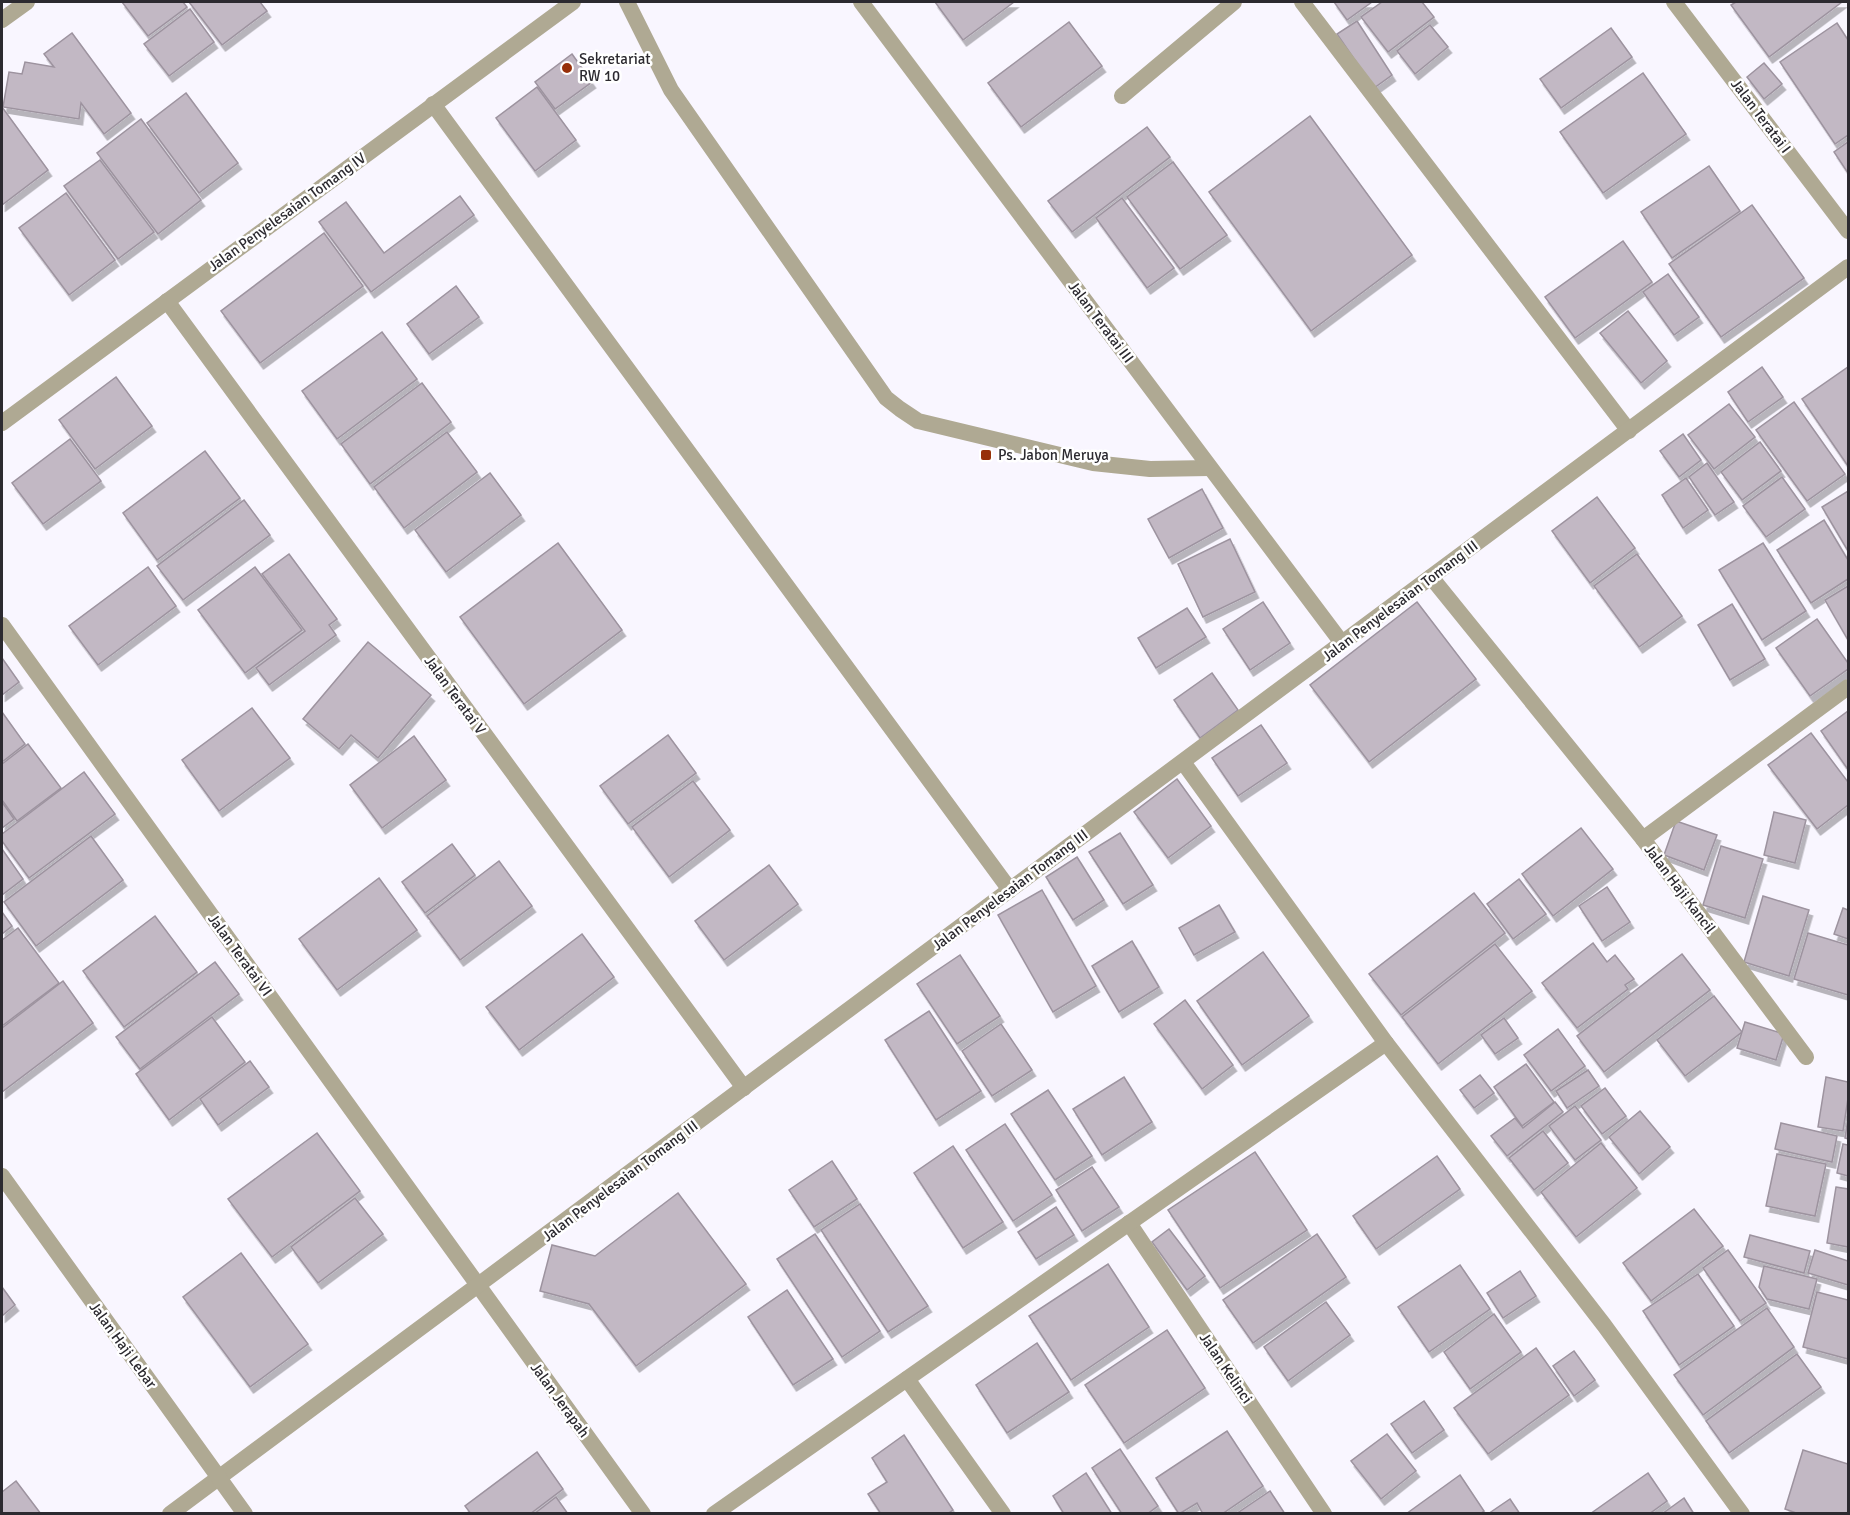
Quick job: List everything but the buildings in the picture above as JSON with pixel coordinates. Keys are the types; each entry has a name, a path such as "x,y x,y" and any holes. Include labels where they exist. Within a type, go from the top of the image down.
{"street":[{"path":"2,20 27,2"},
{"name":"Jalan Penyelesaian Tomang IV","path":"2,423 573,2"},
{"path":"627,2 671,90 886,398 918,421 1093,463 1150,469 1210,468"},
{"name":"Jalan Teratai III","path":"861,2 1342,643"},
{"path":"1122,96 1234,2"},
{"path":"1302,2 1629,431"},
{"name":"Jalan Teratai I","path":"1674,2 1848,231"},
{"path":"433,105 1010,890"},
{"name":"Jalan Penyelesaian Tomang III","path":"170,1514 1848,267"},
{"name":"Jalan Teratai V","path":"166,301 744,1088"},
{"path":"1431,577 1643,839"},
{"name":"Jalan Teratai VI","path":"2,625 478,1286"},
{"name":"Jalan Haji Kancil","path":"1806,1057 1643,839 1848,687"},
{"path":"1182,762 1386,1043 1604,1324 1742,1514"},
{"path":"714,1514 1386,1043"},
{"name":"Jalan Haji Lebar","path":"2,1176 245,1514"},
{"name":"Jalan Kelinci","path":"1129,1223 1324,1514"},
{"name":"Jalan Jerapah","path":"478,1286 643,1514"},
{"path":"907,1379 1003,1514"}],"place":[{"name":"Sekretariat RW 10","path":"567,68"},
{"name":"Ps. Jabon Meruya","path":"986,455"}]}
